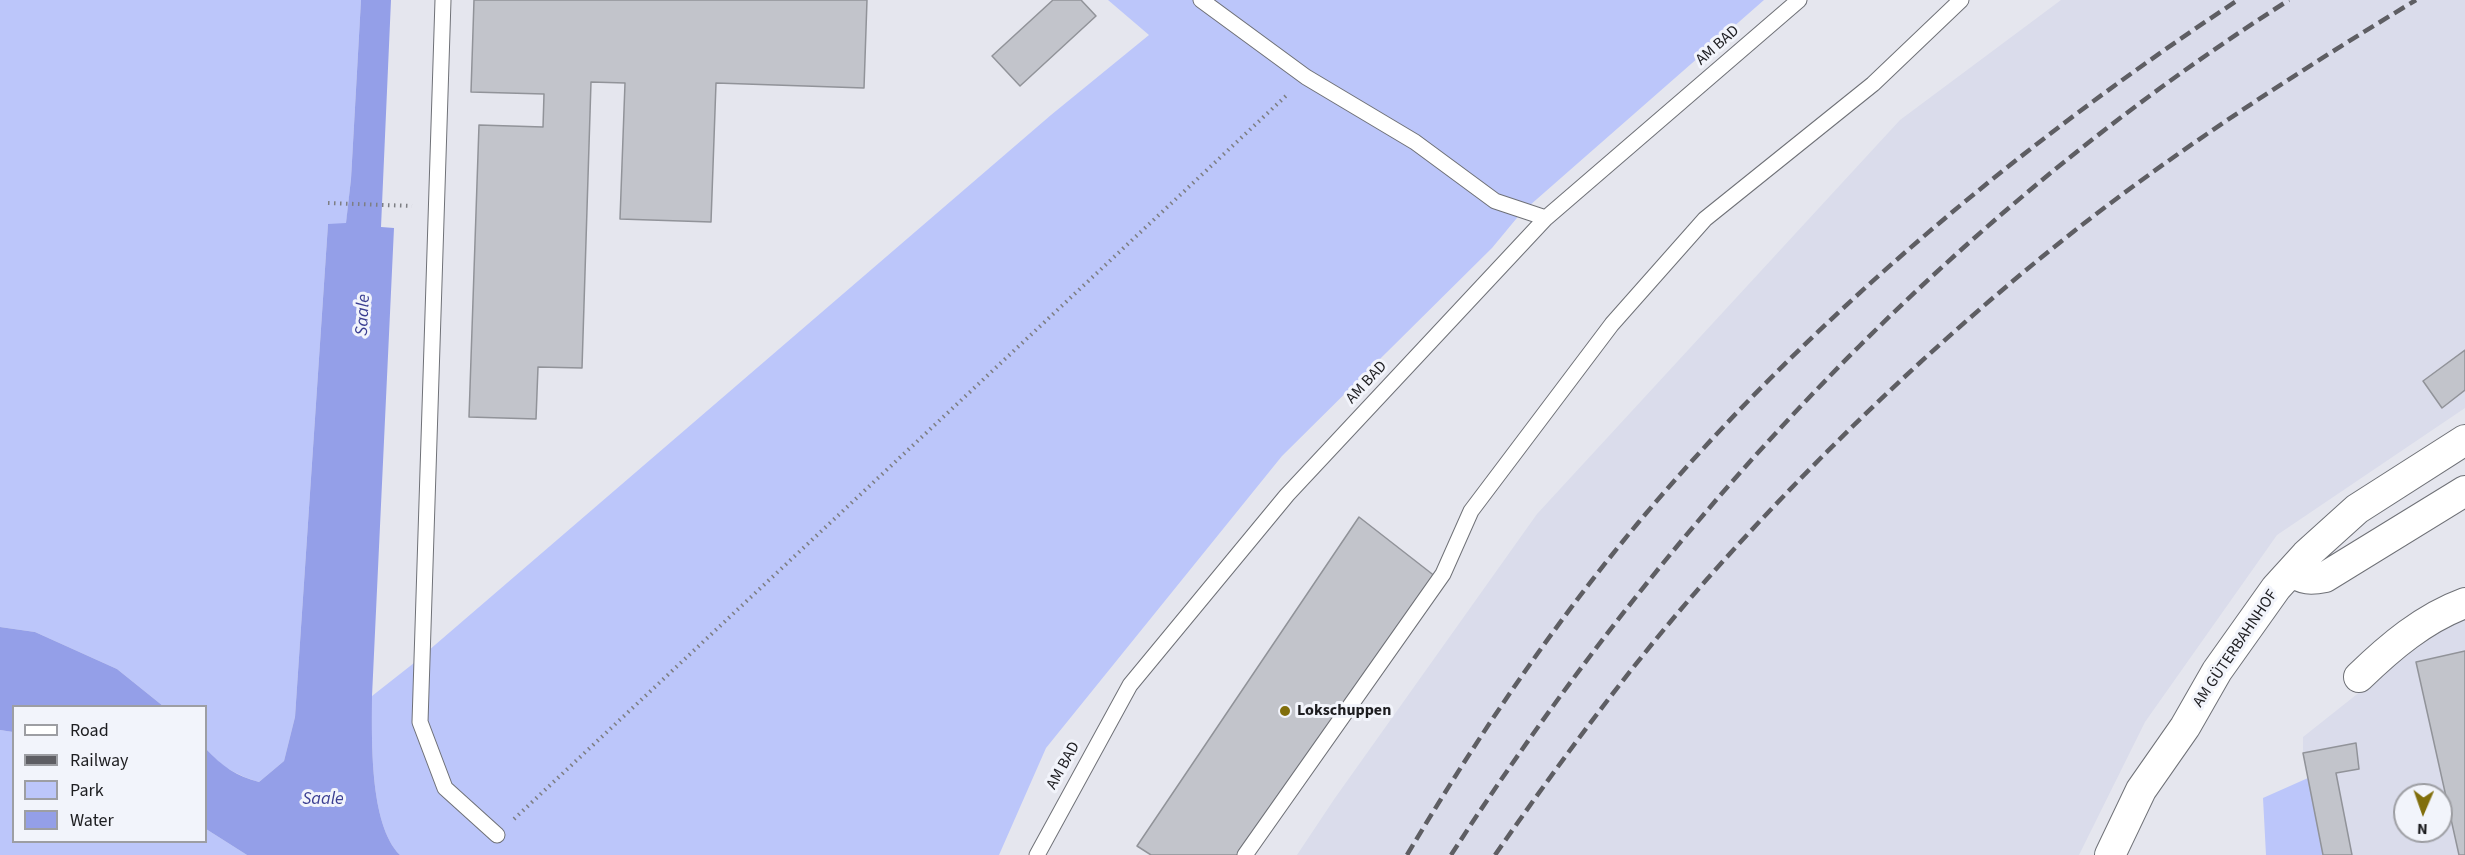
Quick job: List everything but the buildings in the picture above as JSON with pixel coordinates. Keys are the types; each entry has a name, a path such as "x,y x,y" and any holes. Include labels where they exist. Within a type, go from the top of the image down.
{"street":[{"name":"AM GÜTERBAHNHOF","path":"2110,855 2141,790 2185,727 2217,671 2253,619 2292,571 2329,532 2357,509 2465,440"},
{"path":"2292,571 2300,577 2312,580 2325,577 2465,490"},
{"path":"2359,677 2387,651 2442,612 2465,603"}],"lane":[{"path":"443,0 420,722 445,788 497,835"},
{"path":"1201,0 1306,77 1415,142 1495,201 1546,218"},
{"name":"AM BAD","path":"1037,855 1130,685 1287,495 1546,218 1799,0"},
{"path":"1245,855 1443,574 1471,511 1612,324 1705,219 1873,84 1961,0"}],"path":[{"path":"497,835 1306,77"},
{"path":"328,203 382,205"}],"shaded area":[{"path":"2061,0 2465,0 2465,408 2277,535 2145,722 2079,855 1297,855 1537,514 1900,120"},
{"path":"2465,616 2465,855 2325,855 2303,753 2303,737 2448,622"}],"green space":[{"path":"0,0 361,0 351,179 346,224 328,224 295,717 284,761 259,782 230,770 207,750 207,705 162,705 117,669 35,632 0,627"},
{"path":"1108,0 1764,0 1521,213 1492,248 1282,456 1046,748 999,855 400,855 390,841 383,823 374,780 372,696 414,663 1051,115 1149,35"},
{"path":"0,730 12,732 12,843 207,843 207,830 247,855 0,855"},
{"path":"2308,778 2323,855 2266,855 2263,798"}],"water":[{"name":"Saale","path":"361,0 391,0 381,227 394,228 372,734 374,780 378,802 390,841 400,855 247,855 207,830 207,750 230,770 259,782 284,761 295,717 328,224 346,223 351,179"},
{"path":"0,627 35,632 117,669 162,705 12,705 12,732 0,730"}],"railway":[{"path":"1407,855 1488,726 1575,602 1638,523 1703,449 1772,377 1844,307 1919,240 1997,176 2076,114 2238,0"},
{"path":"1451,855 1536,730 1627,609 1722,493 1824,382 1931,277 2044,178 2164,86 2289,0"},
{"path":"1495,855 1598,713 1679,611 1795,484 1932,351 2078,228 2160,167 2244,109 2416,0"}],"place":[{"name":"Lokschuppen","path":"1285,711"}]}
